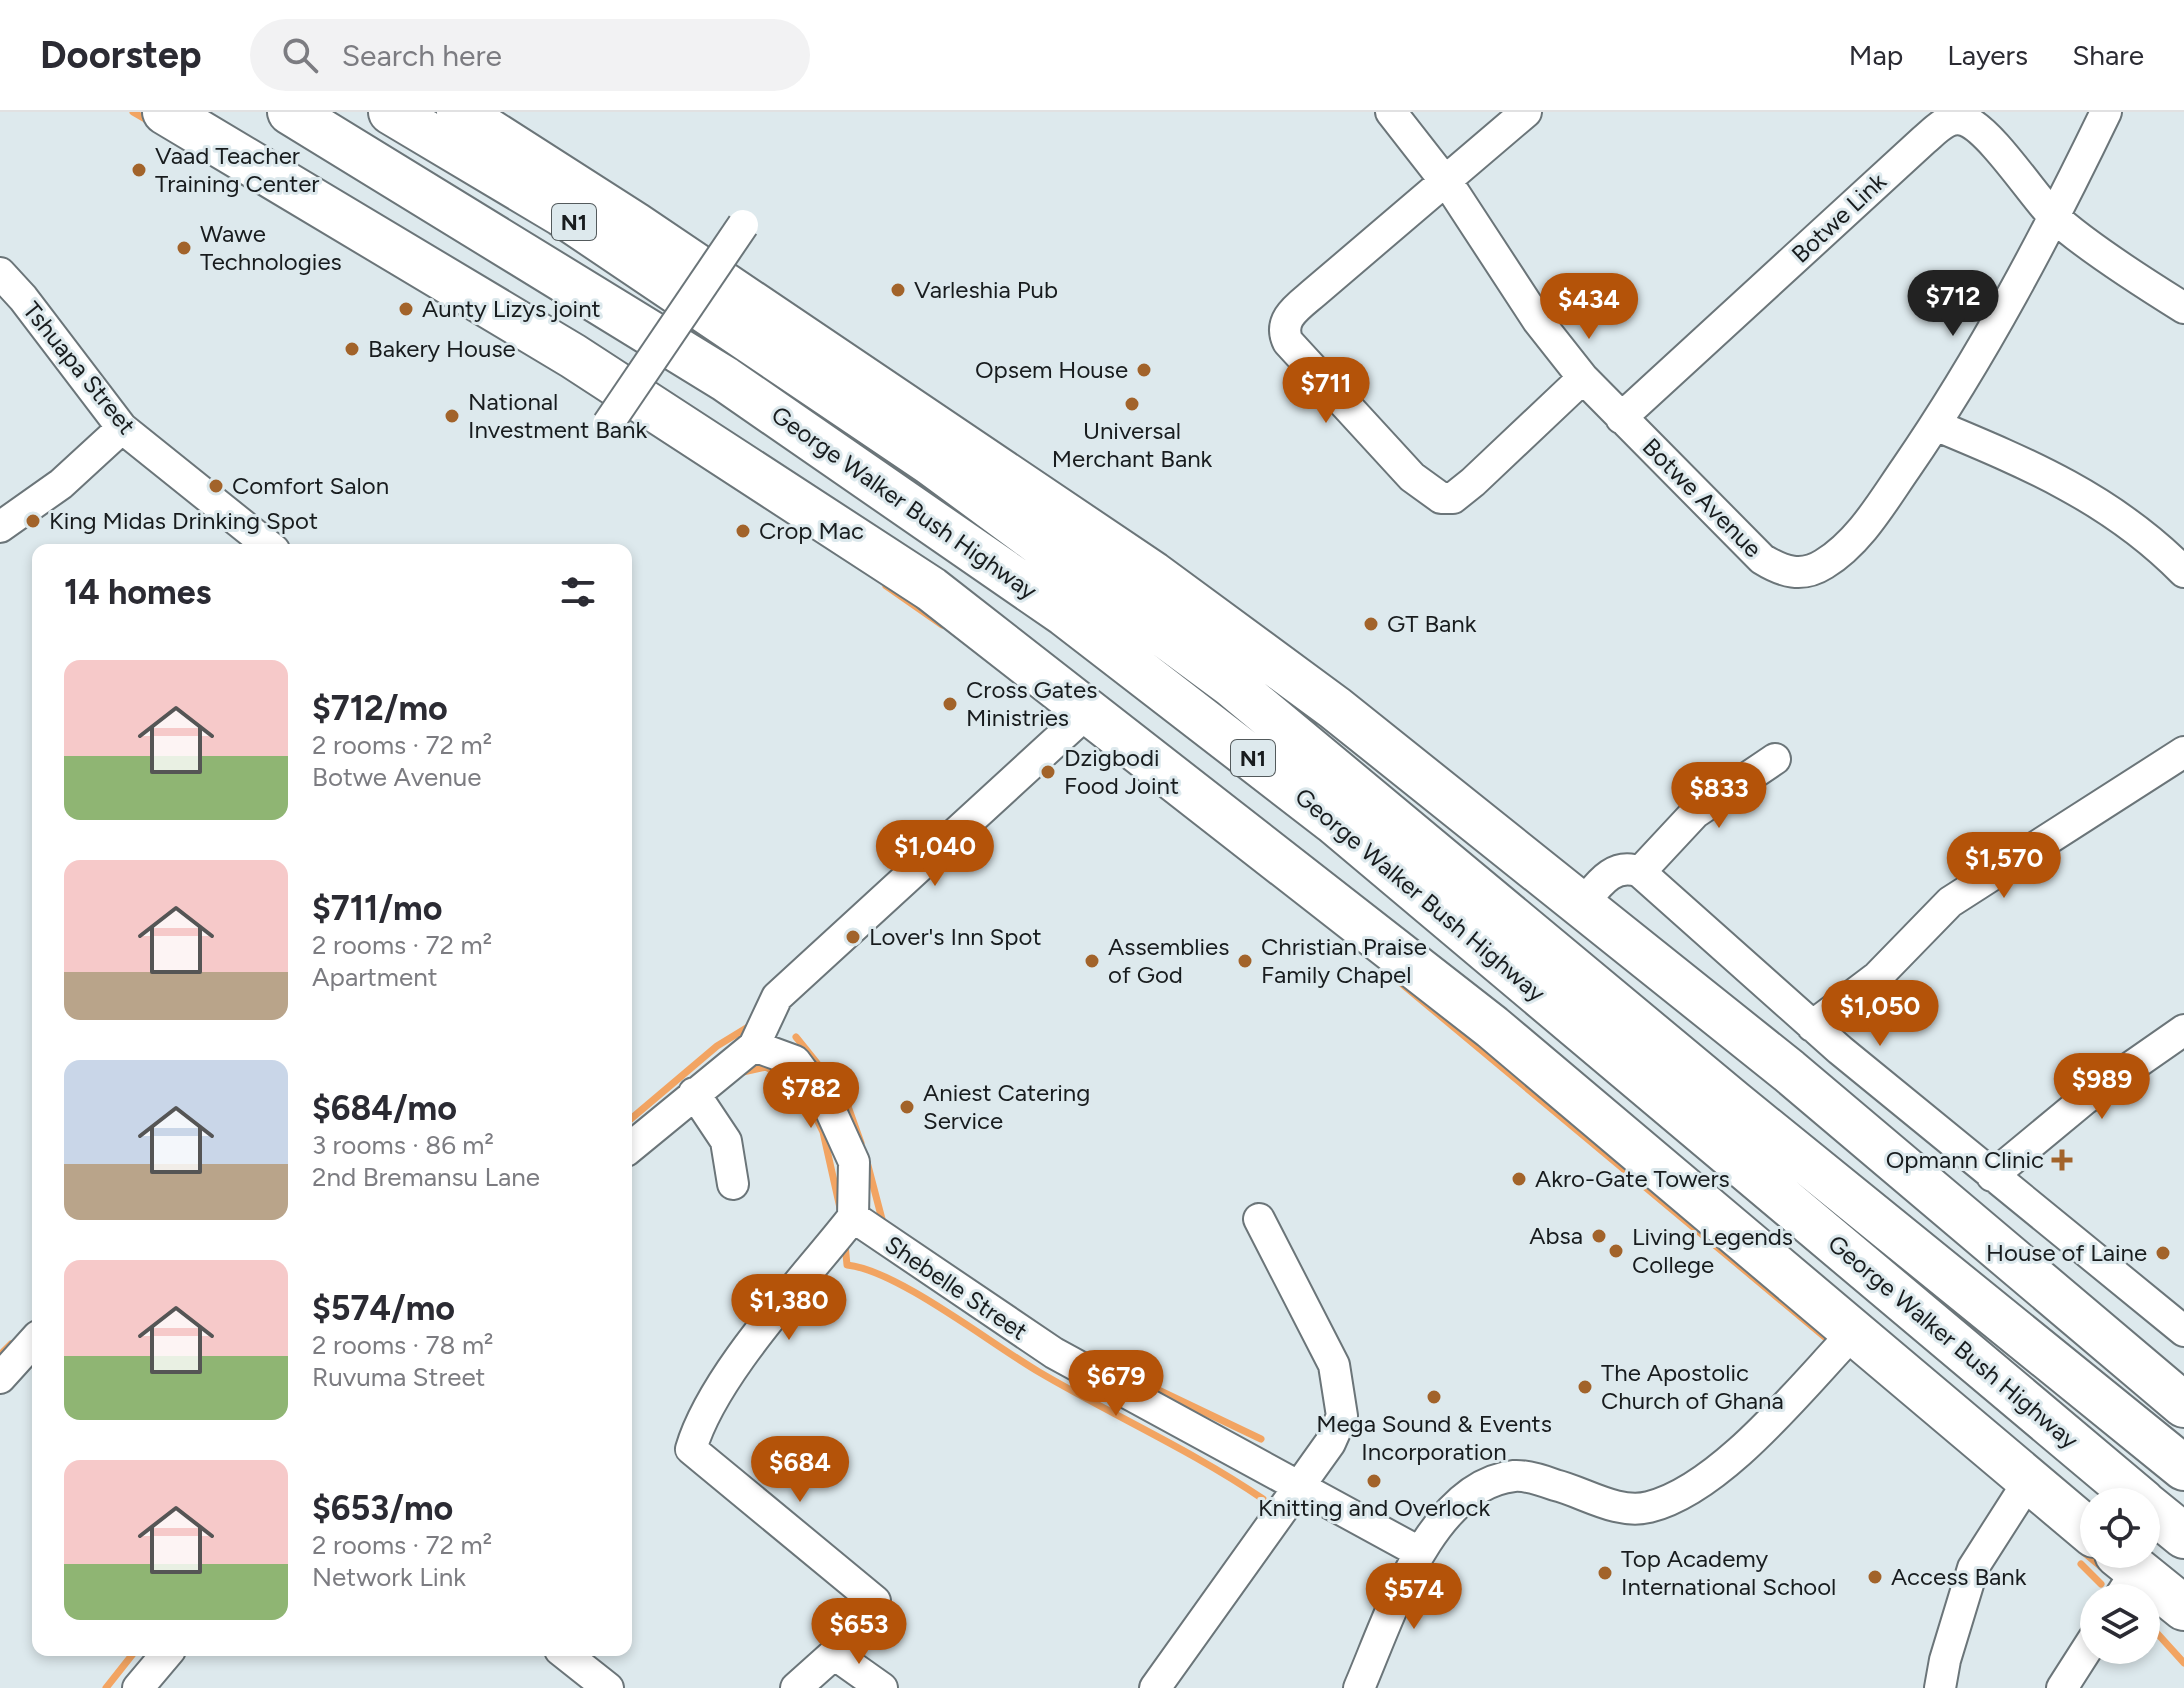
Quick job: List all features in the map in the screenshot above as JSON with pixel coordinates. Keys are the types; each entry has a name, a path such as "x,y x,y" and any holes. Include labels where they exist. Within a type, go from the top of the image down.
{"highway":[{"path":"165,112 560,348 719,448 931,589 1492,1027 2080,1524"},
{"name":"George Walker Bush Highway","path":"290,112 725,379 1065,614 1333,821 2126,1488"},
{"name":"George Walker Bush Highway","path":"391,112 562,214 931,463 1232,685 1734,1103 2184,1468"},
{"path":"458,112 562,214"},
{"path":"458,112 647,232 1153,574 1335,708 1789,1071 2184,1405"},
{"name":"George Walker Bush Highway","path":"2160,1516 2184,1536"},
{"path":"2125,1574 2184,1608"}],"street":[{"name":"Botwe Avenue","path":"1391,112 1446,181 1538,321 1583,378 1762,559 1777,568 1800,574 1822,566 1858,534 1935,425 2055,217 2106,112"},
{"path":"1526,112 1292,312 1285,322 1283,333 1404,469 1428,493 1441,498 1453,498 1473,482 1583,378"},
{"name":"Botwe Link","path":"1621,418 1944,122 1956,119 1968,121 2055,217"},
{"path":"2055,217 2184,308"},
{"path":"608,424 743,225"},
{"name":"Tshuapa Street","path":"0,273 23,298 122,428 267,544"},
{"path":"1935,425 2015,458 2101,502 2153,541 2184,572"},
{"path":"0,527 61,484 122,428"},
{"path":"632,1146 754,1046 777,997 1089,711"},
{"path":"1812,1026 1877,977 1950,902 2184,752"},
{"path":"1640,872 1695,813 1775,759"},
{"path":"1581,906 1604,878 1615,871 1628,868 1640,872 1812,1026 2184,1331"},
{"path":"1992,1176 2085,1099 2184,1030"},
{"path":"754,1046 795,1061 829,1107 854,1162 853,1217 721,1385 699,1422 691,1449 875,1601 834,1654 796,1688"},
{"path":"694,1093 726,1141 733,1184"},
{"name":"Shebelle Street","path":"853,1217 1054,1353 1419,1552"},
{"path":"1155,1688 1330,1443 1342,1416 1334,1365 1259,1219"},
{"path":"1359,1688 1419,1552 1455,1504 1485,1486 1515,1476 1557,1485 1604,1504 1647,1508 1686,1491 1736,1455 1855,1331"},
{"path":"0,1378 32,1343"},
{"path":"1940,1688 1945,1660 1973,1568 2028,1482"},
{"path":"834,1654 882,1688"},
{"path":"138,1688 165,1656"},
{"path":"568,1656 608,1688"},
{"path":"2062,1688 2080,1660"}],"waterway":[{"path":"133,112 152,123"},
{"path":"886,586 942,625"},
{"path":"1402,984 1832,1343"},
{"path":"632,1118 717,1046 753,1024"},
{"path":"796,1037 845,1098 861,1143"},
{"path":"743,1072 766,1067 796,1085"},
{"path":"808,1101 823,1132 840,1208"},
{"path":"867,1162 883,1223"},
{"path":"845,1244 847,1265 868,1270 917,1294 1039,1372 1209,1465 1263,1499"},
{"path":"0,1355 11,1344"},
{"path":"1104,1364 1261,1439"},
{"path":"2085,1568 2101,1584"},
{"path":"2160,1636 2184,1663"},
{"path":"106,1688 131,1656"}],"place":[{"name":"Vaad Teacher Training Center","path":"139,170"},
{"name":"Wawe Technologies","path":"184,248"},
{"name":"Varleshia Pub","path":"898,290"},
{"name":"Aunty Lizys joint","path":"406,309"},
{"name":"Bakery House","path":"352,349"},
{"name":"Opsem House","path":"1144,370"},
{"name":"Universal Merchant Bank","path":"1132,404"},
{"name":"National Investment Bank","path":"452,416"},
{"name":"Comfort Salon","path":"216,486"},
{"name":"King Midas Drinking Spot","path":"33,521"},
{"name":"Crop Mac","path":"743,531"},
{"name":"GT Bank","path":"1371,624"},
{"name":"Cross Gates Ministries","path":"950,704"},
{"name":"Dzigbodi Food Joint","path":"1048,772"},
{"name":"Lover's Inn Spot","path":"853,937"},
{"name":"Assemblies of God","path":"1092,961"},
{"name":"Christian Praise Family Chapel","path":"1245,961"},
{"name":"Aniest Catering Service","path":"907,1107"},
{"name":"Opmann Clinic","path":"2062,1160"},
{"name":"Akro-Gate Towers","path":"1519,1179"},
{"name":"Absa","path":"1599,1236"},
{"name":"Living Legends College","path":"1616,1251"},
{"name":"House of Laine","path":"2163,1253"},
{"name":"The Apostolic Church of Ghana","path":"1585,1387"},
{"name":"Mega Sound & Events Incorporation","path":"1434,1397"},
{"name":"Knitting and Overlock","path":"1374,1481"},
{"name":"Top Academy International School","path":"1605,1573"},
{"name":"Access Bank","path":"1875,1577"}]}
